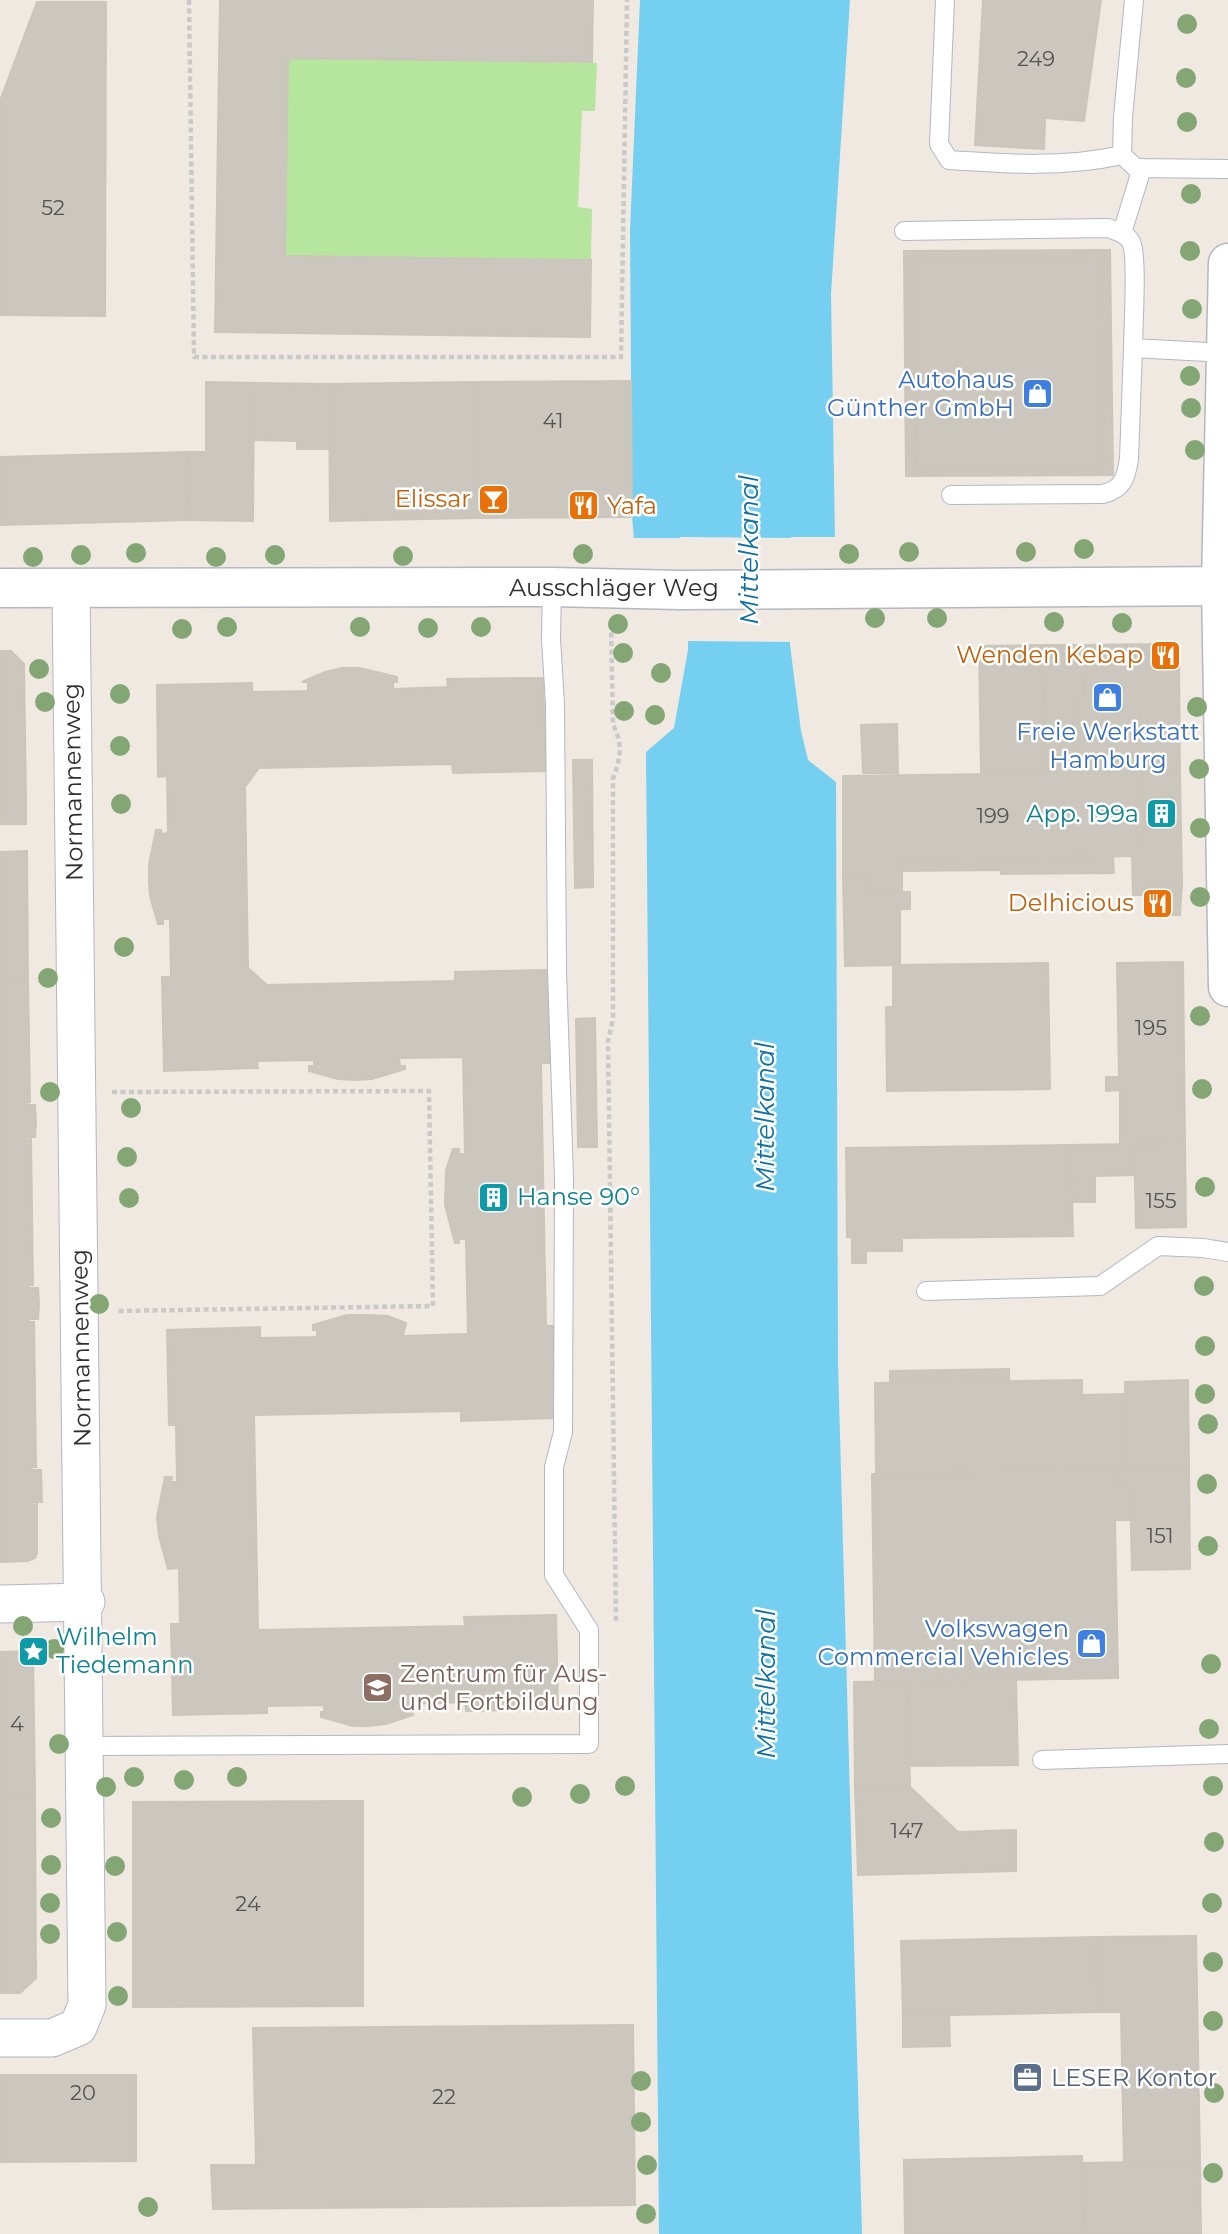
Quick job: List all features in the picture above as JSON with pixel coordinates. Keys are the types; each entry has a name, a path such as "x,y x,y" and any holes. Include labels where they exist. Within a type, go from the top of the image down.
{"street":[{"path":"1228,262 1225,585 1228,987"},
{"name":"Ausschläger Weg","path":"0,588 552,587 680,590 1225,585"},
{"name":"Normannenweg","path":"0,2038 52,2038 78,2027 87,2005 86,1602 71,588"},
{"path":"0,1604 86,1602"}],"lane":[{"path":"945,0 939,144 948,160 1039,165 1095,161 1122,155"},
{"path":"1134,0 1122,155 1136,168 1228,169"},
{"path":"1122,233 1142,168"},
{"path":"904,231 1108,228 1122,233 1131,242 1134,257 1129,459 1126,477 1115,491 1103,495 951,495"},
{"path":"1133,348 1226,353"},
{"path":"86,1746 589,1744 589,1630 554,1575 554,1467 563,1432 564,1178 557,971 552,587"},
{"path":"926,1291 1100,1286 1158,1246 1228,1252"},
{"path":"1042,1760 1228,1754"}],"path":[{"path":"189,0 194,357 621,357 627,0"},
{"path":"611,653 613,725 620,739 620,760 613,778 613,1019 608,1041 616,1634"},
{"path":"77,1093 429,1091 430,1118 433,1306 81,1311"}],"green space":[{"path":"288,58 597,63 595,111 582,111 578,207 592,209 591,260 285,256"}],"water":[{"name":"Mittelkanal","path":"640,0 850,0 831,294 835,537 791,537 790,645 801,731 808,760 836,782 838,1363 862,2234 659,2234 646,752 674,728 688,650 687,538 634,538 632,517 630,230"}],"pier":[{"path":"680,537 794,538 793,642 685,641 684,541 680,541"}],"building":[{"path":"220,0 593,0 592,62 288,58 285,256 591,260 590,337 215,332"},
{"path":"983,0 1101,0 1084,121 1045,118 1044,149 975,145"},
{"path":"37,2 106,2 105,316 0,315 0,101"},
{"path":"1110,250 1113,475 906,476 904,251","holes":["1101,258 1104,467 916,465 913,261"]},
{"path":"1101,258 1104,467 916,465 913,261"},
{"path":"631,381 632,517 474,518 473,382"},
{"path":"206,382 254,383 253,521 187,520 188,452 206,452"},
{"path":"473,382 474,518 330,521 329,384"},
{"path":"254,383 329,384 329,449 297,449 297,441 253,440"},
{"path":"188,452 187,520 0,525 0,457"},
{"path":"1166,644 1179,659 1180,771 1074,773 1073,697 1084,697 1083,645"},
{"path":"1044,645 1083,645 1084,697 1073,697 1074,773 1045,773"},
{"path":"1044,645 1045,773 981,774 979,646"},
{"path":"0,651 11,651 24,664 26,802 0,802"},
{"name":"Hanse 90°","path":"342,668 360,668 397,677 397,682 393,682 393,689 448,687 447,679 543,678 546,771 453,773 452,764 259,768 245,787 248,968 267,985 455,981 455,972 548,970 549,1063 541,1063 546,1326 553,1326 555,1418 461,1421 461,1411 254,1415 258,1630 465,1626 464,1617 556,1615 558,1709 466,1711 465,1702 410,1704 410,1712 413,1712 413,1715 386,1724 368,1726 353,1726 321,1717 324,1705 267,1706 267,1713 173,1715 171,1624 180,1624 179,1568 168,1569 157,1517 165,1477 172,1477 171,1482 177,1482 176,1425 169,1425 167,1330 260,1327 260,1338 317,1337 317,1330 313,1330 313,1325 347,1315 368,1315 388,1316 406,1323 403,1336 468,1334 466,1239 459,1239 459,1243 455,1243 445,1205 446,1170 453,1149 459,1149 459,1154 465,1154 463,1057 399,1058 400,1066 405,1066 405,1069 372,1079 355,1080 338,1079 309,1071 309,1066 314,1066 314,1060 257,1061 258,1068 164,1071 162,977 171,977 170,919 163,919 163,924 158,924 149,882 149,864 156,830 161,830 161,834 168,833 167,776 158,777 157,685 252,683 252,692 308,691 308,682 302,682"},
{"path":"897,724 898,773 863,773 861,725"},
{"path":"573,760 592,760 593,887 575,888"},
{"name":"App. 199a","path":"1180,771 1182,884 1146,885 1146,895 1133,895 1132,856 1144,856 1142,772"},
{"path":"1142,772 1144,856 902,859 902,892 870,892 869,873 843,873 843,776"},
{"path":"0,802 26,802 26,824 0,824"},
{"path":"27,851 28,981 0,982 0,852"},
{"path":"1113,856 1114,873 901,871 902,859"},
{"path":"843,873 869,873 870,892 910,892 910,909 900,909 900,965 845,966"},
{"path":"1182,884 1180,915 1146,915 1146,885"},
{"path":"1183,962 1185,1143 1120,1144 1120,1090 1106,1091 1106,1077 1119,1077 1117,963"},
{"path":"1048,963 1050,1089 887,1091 886,1007 893,1007 893,965"},
{"path":"28,981 30,1102 26,1105 35,1105 36,1122 35,1137 26,1137 26,1140 31,1139 33,1285 28,1285 28,1288 38,1288 39,1303 38,1319 29,1319 29,1322 34,1322 36,1467 31,1467 32,1470 41,1470 42,1502 32,1502 32,1505 37,1504 35,1558 28,1561 0,1562 0,982"},
{"path":"595,1018 597,1147 578,1147 576,1019"},
{"path":"1185,1143 1186,1227 1136,1228 1134,1144"},
{"path":"1134,1144 1135,1175 1095,1176 1095,1202 1072,1202 1071,1145"},
{"path":"1071,1145 1073,1236 902,1238 902,1251 866,1251 866,1263 852,1263 852,1237 847,1237 846,1148"},
{"path":"1009,1369 1009,1382 890,1383 890,1371"},
{"path":"1082,1380 1082,1395 1125,1394 1127,1470 876,1474 875,1383"},
{"path":"1188,1380 1189,1469 1127,1470 1125,1382"},
{"path":"1189,1469 1190,1569 1132,1570 1130,1487 1115,1487 1114,1470"},
{"path":"1114,1470 1115,1487 1130,1487 1131,1520 1115,1520 1118,1678 875,1682 872,1474"},
{"path":"33,1651 35,1797 0,1797 0,1652"},
{"path":"1016,1679 1018,1765 909,1766 908,1681"},
{"path":"908,1681 910,1787 855,1788 854,1682"},
{"path":"910,1787 958,1832 1016,1830 1016,1871 858,1875 855,1788"},
{"path":"35,1797 36,1978 20,1993 0,1993 0,1798"},
{"path":"363,1801 363,2006 133,2007 133,1802"},
{"path":"1196,1936 1200,2161 1124,2162 1121,2012 1097,2012 1096,1937"},
{"path":"1096,1937 1097,2012 903,2016 901,1941"},
{"path":"949,2015 950,2046 903,2047 903,2016"},
{"path":"633,2025 635,2205 213,2209 211,2165 256,2165 253,2028"},
{"path":"0,2075 136,2075 136,2161 0,2162"},
{"path":"1082,2156 1084,2234 905,2234 904,2160"},
{"path":"1200,2161 1201,2234 1084,2234 1082,2163"}],"place":[{"name":"Autohaus Günther GmbH","path":"1037,394"},
{"name":"Elissar","path":"494,499"},
{"name":"Yafa","path":"584,506"},
{"name":"Wenden Kebap","path":"1166,655"},
{"name":"Freie Werkstatt Hamburg","path":"1108,698"},
{"name":"App. 199a","path":"1162,814"},
{"name":"Delhicious","path":"1157,903"},
{"name":"Hanse 90°","path":"494,1197"},
{"name":"Volkswagen Commercial Vehicles","path":"1092,1643"},
{"name":"Wilhelm Tiedemann","path":"33,1651"},
{"name":"Zentrum für Aus- und Fortbildung","path":"377,1688"},
{"name":"LESER Kontor","path":"1028,2078"}]}
